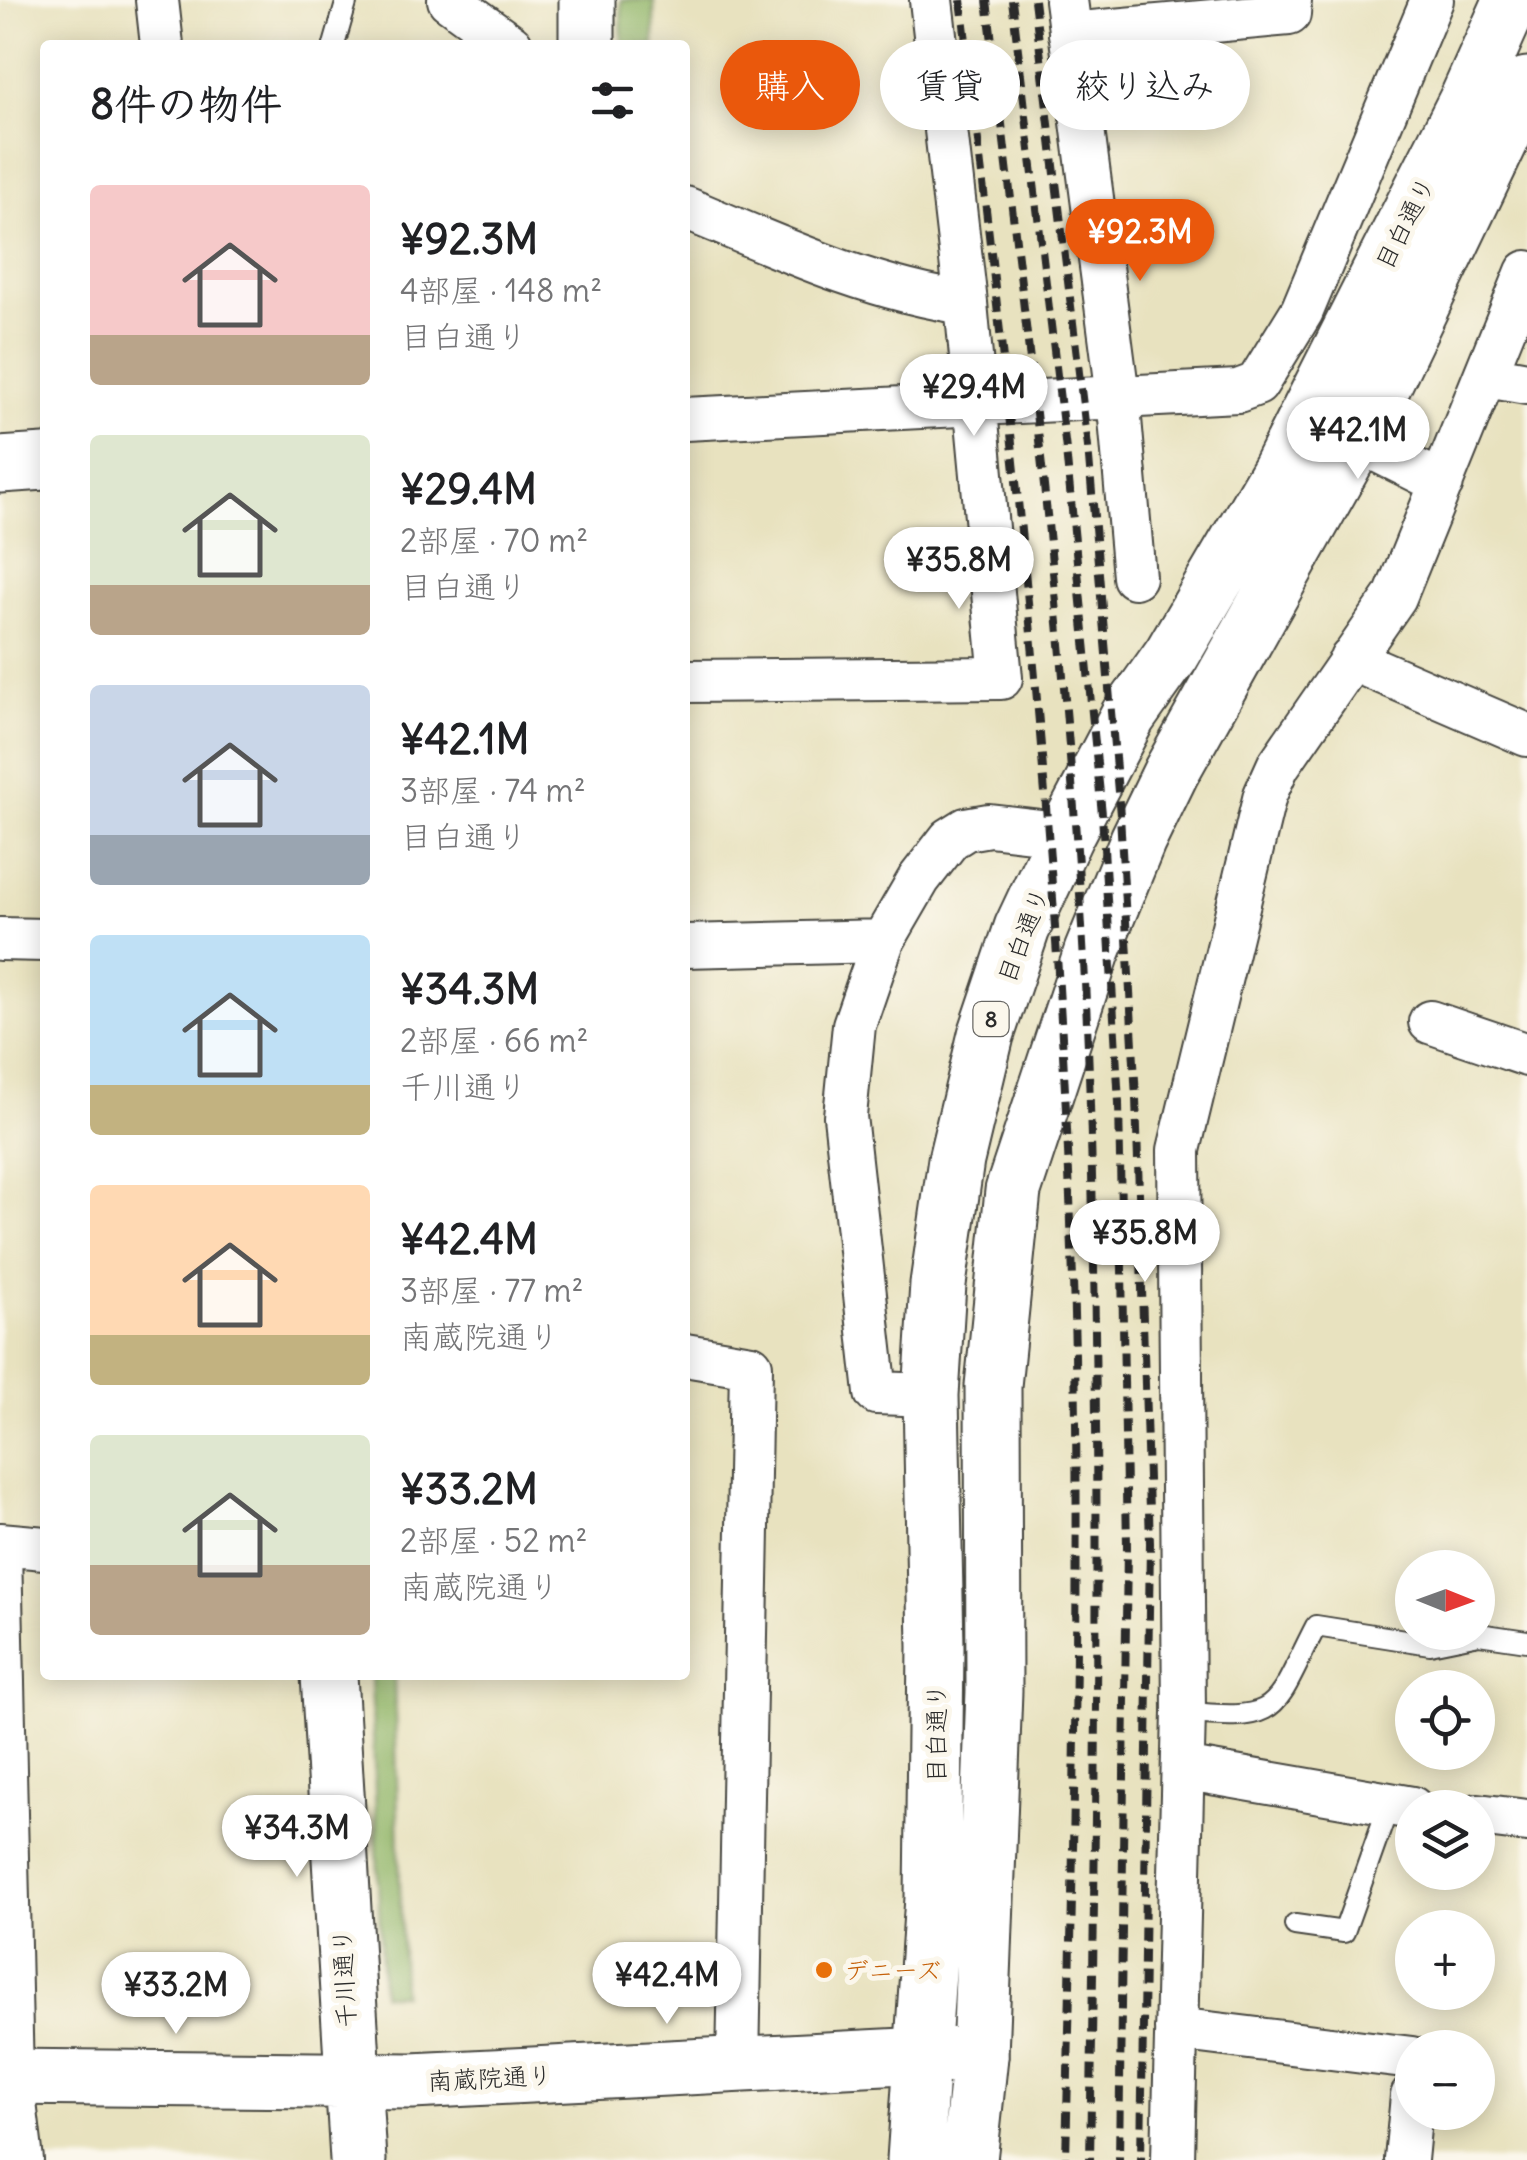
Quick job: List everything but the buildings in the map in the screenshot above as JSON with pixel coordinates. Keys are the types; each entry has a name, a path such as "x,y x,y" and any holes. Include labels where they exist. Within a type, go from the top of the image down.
{"main road":[{"path":"587,0 587,40"},
{"name":"目白通り","path":"915,2160 924,2054 936,1746 931,1395 938,1284 960,1142 986,1036 1022,928 1066,834 1128,716 1218,578 1307,415 1468,98 1512,0"},
{"name":"目白通り","path":"969,2160 980,2056 994,1691 992,1386 1014,1191 1092,952 1138,840 1171,772 1357,440 1527,85"},
{"path":"0,465 40,462"},
{"name":"千川通り","path":"330,1680 350,2079 358,2160"},
{"name":"南蔵院通り","path":"6,2078 412,2081 924,2054 980,2056"}],"street":[{"path":"157,0 161,40"},
{"path":"449,0 504,40"},
{"path":"690,680 1001,678 966,303 931,0"},
{"path":"690,419 1118,396 1257,384 1302,311 1432,0"},
{"path":"1134,576 1118,396 1068,17 1290,7"},
{"path":"690,210 831,266 939,300 966,303"},
{"path":"1173,2160 1184,1712 1179,1150 1265,795 1278,766 1395,598 1442,483 1507,380 1527,272"},
{"path":"1307,415 1442,483"},
{"path":"1352,658 1527,734"},
{"path":"931,1395 876,1393 845,1116 854,1025 883,941 918,880 950,839 966,829 989,825 1066,834"},
{"path":"0,939 40,940"},
{"path":"690,946 883,941"},
{"path":"1430,1022 1527,1055"},
{"path":"690,1356 751,1366 738,2066"},
{"path":"22,2160 6,2078 0,1547 40,1548"},
{"path":"1183,1768 1395,1806"},
{"path":"1495,1817 1527,1821"},
{"path":"1176,2028 1395,2056"},
{"path":"1406,2160 1409,2130"}],"lane":[{"path":"335,40 347,0"},
{"path":"1184,1712 1254,1717 1272,1706 1316,1626 1430,1644 1480,1634 1527,1641"},
{"path":"1295,1925 1344,1932 1395,1820"}],"green space":[{"path":"621,0 654,0 654,40 622,40"},
{"path":"371,1680 394,1680 403,1994 382,1994"}],"railway":[{"path":"961,0 1019,507 1061,1015 1075,1355 1077,1556 1066,2160"},
{"path":"987,0 1051,551 1084,966 1096,1501 1090,2160"},
{"path":"1012,0 1066,450 1102,814 1119,1103 1127,1546 1119,2160"},
{"path":"1034,0 1088,447 1120,815 1136,1098 1150,1543 1141,2160"}],"place":[{"name":"デニーズ","path":"824,1970"}]}
